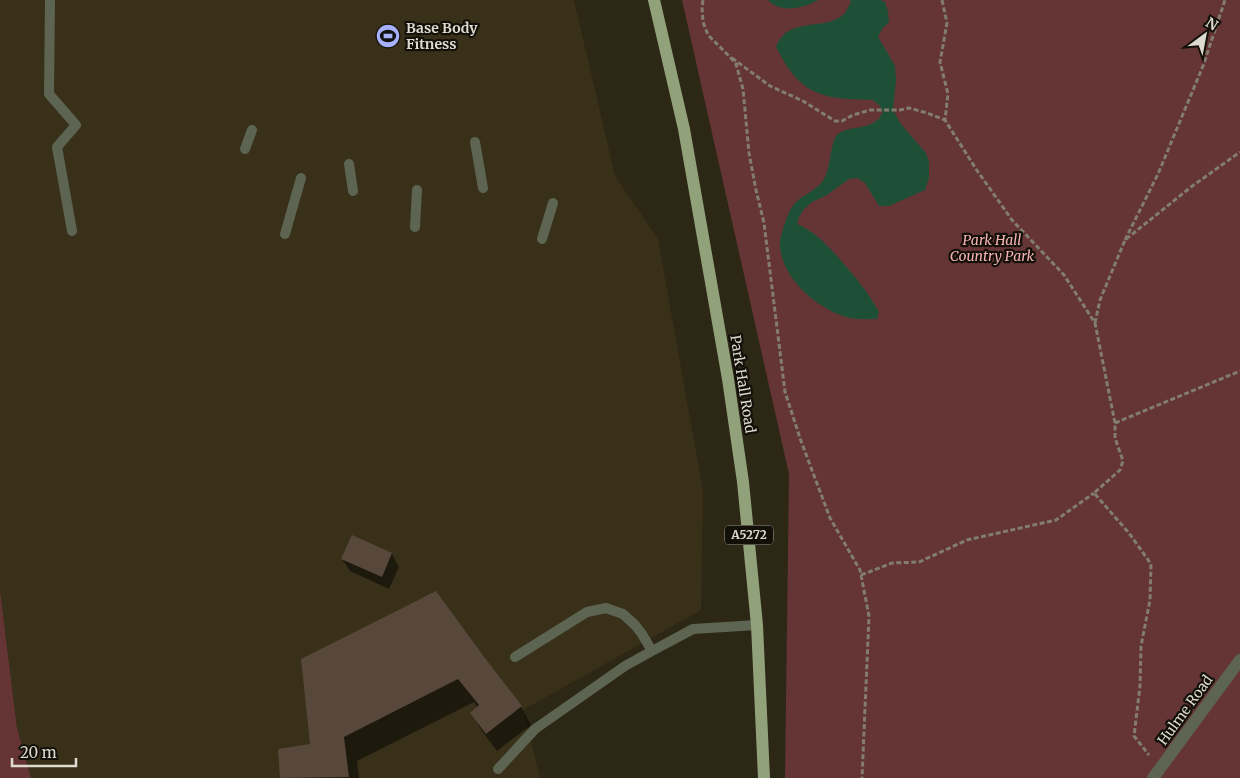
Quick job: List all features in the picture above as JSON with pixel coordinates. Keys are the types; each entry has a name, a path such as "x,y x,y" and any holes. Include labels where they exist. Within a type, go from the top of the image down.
{"main road":[{"name":"Park Hall Road","path":"654,0 684,129 728,379 743,482 757,625 764,778"}],"street":[{"name":"Hulme Road","path":"1157,774 1240,660"}],"lane":[{"path":"50,0 49,94 76,125 57,147 72,231"},
{"path":"245,149 252,130"},
{"path":"475,142 483,188"},
{"path":"349,164 353,191"},
{"path":"285,234 301,178"},
{"path":"414,228 417,190"},
{"path":"542,238 553,203"},
{"path":"514,657 587,612 606,608 623,614 635,625 652,651"},
{"path":"498,769 535,729 625,666 693,629 757,625"}],"path":[{"path":"703,0 703,22 708,35 736,64 743,89 749,153 764,223 785,392 830,518 860,570 869,616 862,778"},
{"path":"942,0 947,23 940,62 948,94 945,120"},
{"path":"1095,323 1100,300 1125,240 1158,174 1200,75 1225,0"},
{"path":"729,56 770,86 803,101 835,121 842,121 853,115 870,110 900,110 909,108 945,120 976,169 1012,220 1064,275 1095,323 1115,422 1115,438 1123,461 1120,470 1094,493 1056,520 967,540 919,562 892,563 861,575"},
{"path":"1125,240 1191,187 1240,152"},
{"path":"1115,422 1240,371"},
{"path":"1094,493 1129,532 1151,564 1150,600 1141,646 1140,686 1134,736 1157,774"}],"shaded area":[{"path":"0,0 574,0 615,176 658,239 703,491 701,610 523,710 540,778 31,778 17,728 0,590"},
{"path":"768,0 818,0 799,7 786,8 779,7"},
{"path":"850,0 881,0 885,2 889,22 882,29 878,37 895,66 896,80 893,110 900,123 926,153 929,162 929,178 925,190 889,206 879,206 865,183 857,178 849,179 827,195 812,202 804,209 797,224 809,230 832,250 869,296 879,312 877,319 846,317 824,307 813,299 794,281 787,270 780,246 783,229 792,207 816,188 824,179 837,135 845,130 872,124 883,112 880,106 873,100 831,97 811,90 793,74 776,47 782,37 790,31 799,27 837,19 845,13 851,2"}],"green space":[{"name":"Park Hall Country Park","path":"682,0 1240,0 1240,778 785,778 789,474"},
{"path":"0,590 17,728 31,778 0,778"}],"building":[{"path":"352,535 392,553 382,577 341,559"},
{"path":"436,591 522,706 486,734 470,713 479,705 458,679 344,737 349,777 280,778 278,749 310,744 301,659"}],"place":[{"name":"Base Body Fitness","path":"388,36"}]}
